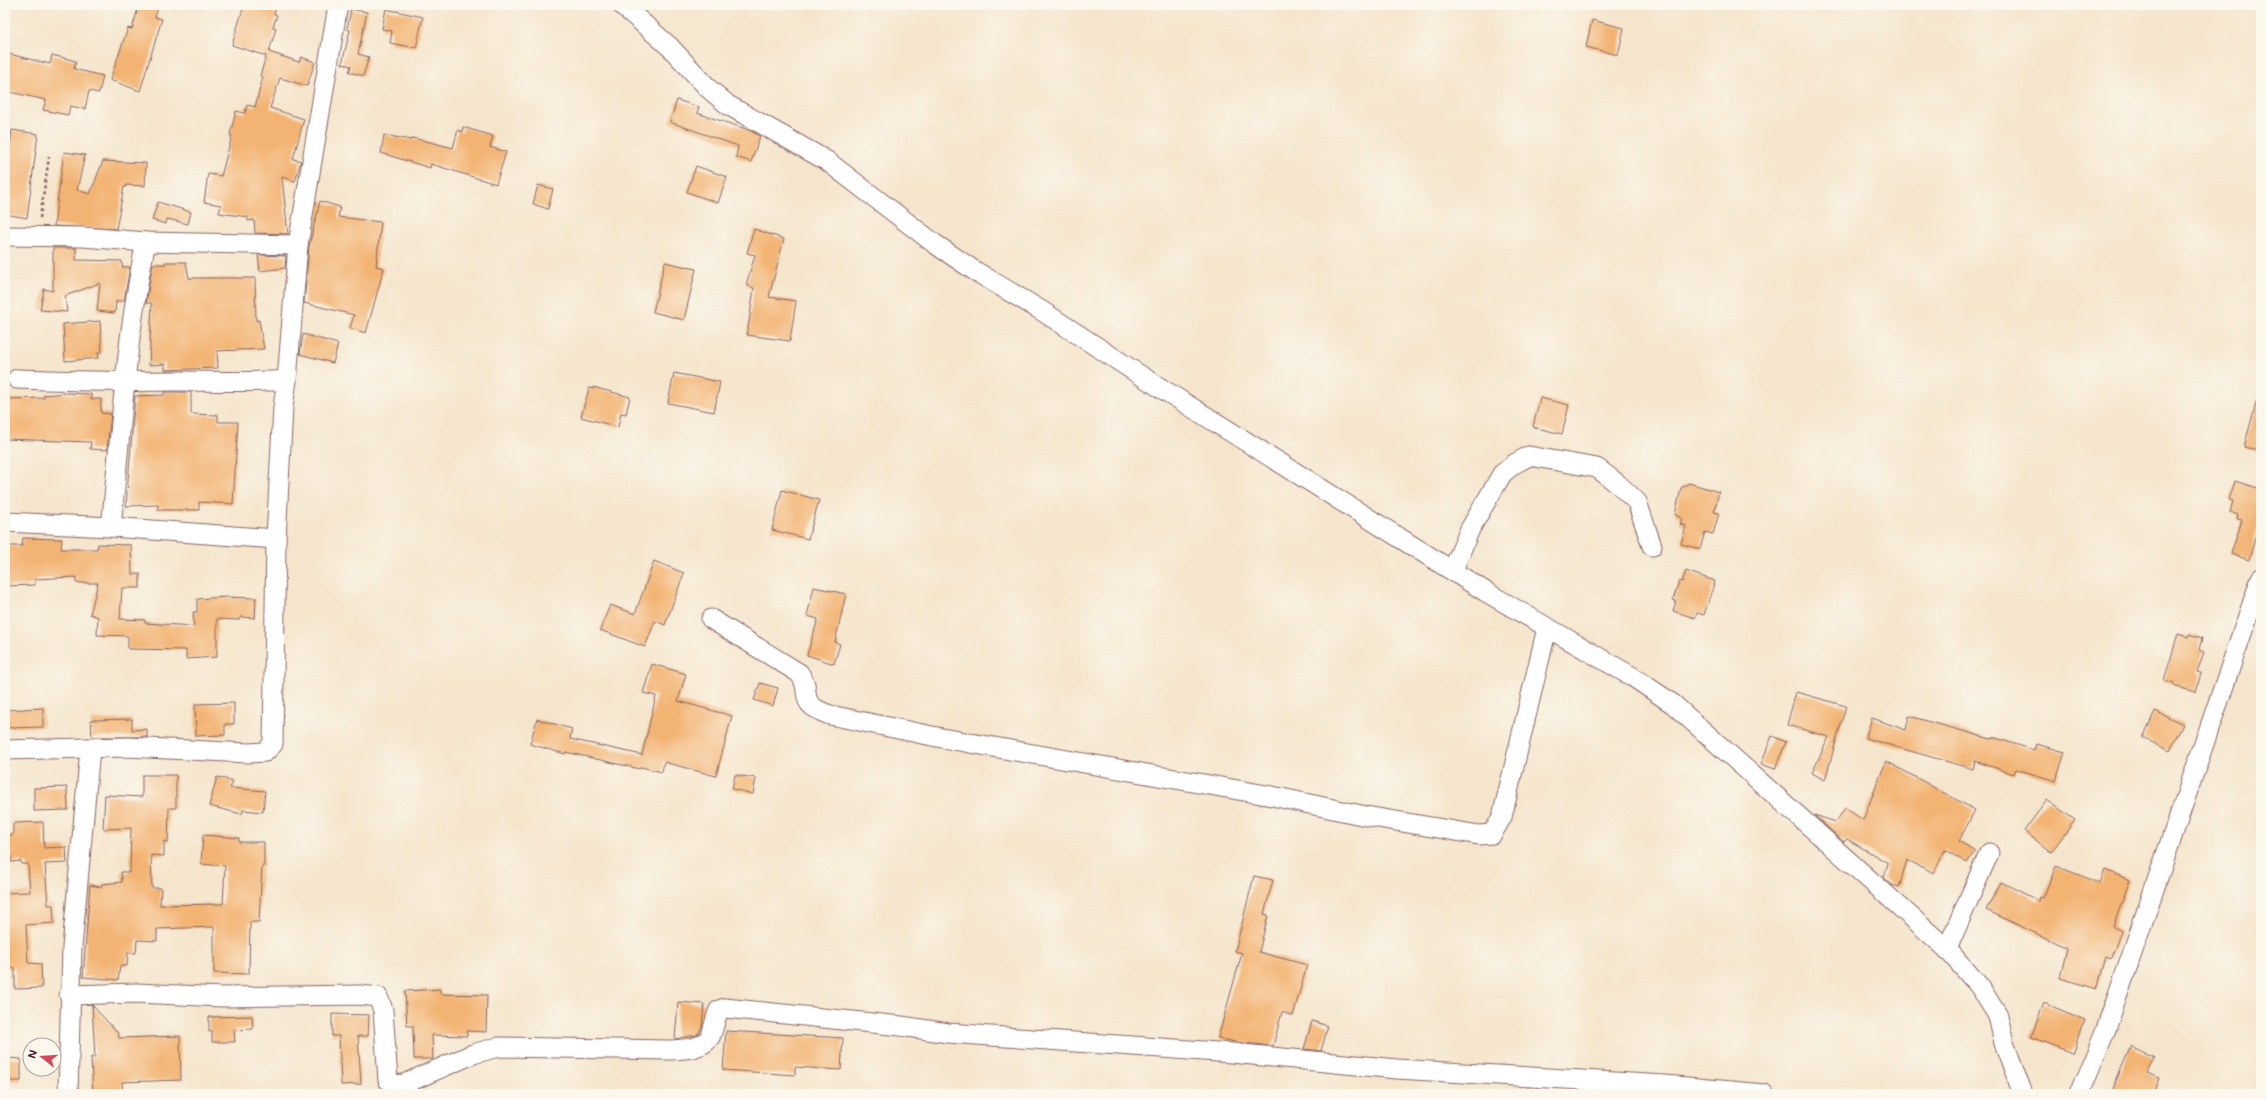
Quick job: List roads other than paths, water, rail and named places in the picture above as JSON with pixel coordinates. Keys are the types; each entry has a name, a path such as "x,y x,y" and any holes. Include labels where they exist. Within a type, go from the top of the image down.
{"street":[{"path":"5,750 127,747 240,753 266,752 273,744 275,733 273,660 276,539 283,407 287,380 298,245 338,5"},
{"path":"622,5 670,47 709,89 728,105 827,161 918,231 975,271 1452,570 1547,628 1633,677 1673,704 1946,949 1980,987 1998,1016 2004,1043 2023,1094"},
{"path":"5,236 83,237 146,242 298,245"},
{"path":"112,527 124,383 146,242"},
{"path":"17,379 124,383 176,381 252,383 287,380"},
{"path":"1452,570 1470,529 1502,474 1514,464 1529,456 1597,468 1618,484 1636,502 1652,546"},
{"path":"5,522 112,527 276,539"},
{"path":"2079,1094 2106,1029 2261,578"},
{"path":"711,619 799,673 803,678 809,704 815,710 830,715 942,738 1272,796 1366,816 1479,835 1492,834 1502,817 1547,628"},
{"path":"68,1094 69,995 76,897 90,749"},
{"path":"1946,949 1989,853"},
{"path":"69,995 137,993 222,996 360,995 378,997 383,1010 388,1080 394,1085 404,1084 473,1054 498,1047 669,1050 693,1047 707,1040 719,1010 725,1008 901,1026 948,1034 1232,1054 1397,1069 1665,1085 1764,1094"}]}
